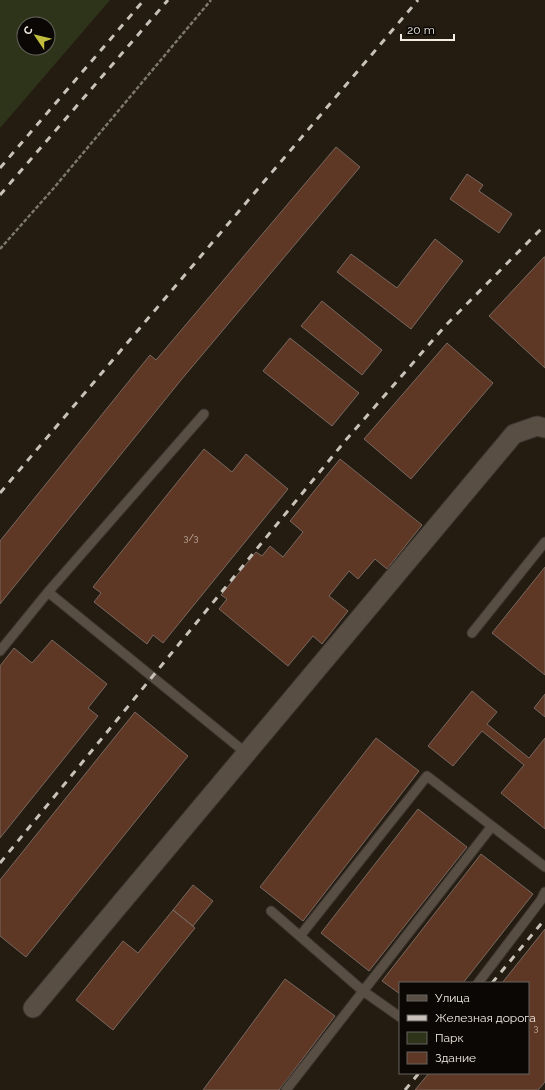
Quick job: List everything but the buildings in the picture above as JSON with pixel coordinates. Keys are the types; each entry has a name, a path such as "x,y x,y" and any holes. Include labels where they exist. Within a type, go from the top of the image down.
{"street":[{"path":"33,1008 514,434 537,426 545,428"}],"lane":[{"path":"0,651 48,592 204,414"},
{"path":"472,633 545,542"},
{"path":"48,592 246,753"},
{"path":"300,936 427,776 545,867"},
{"path":"286,1090 492,826"},
{"path":"479,982 541,900 545,892"},
{"path":"271,911 363,991 399,1016"}],"path":[{"path":"0,249 53,189 211,0"}],"green space":[{"path":"0,0 110,0 0,128"}],"railway":[{"path":"0,168 144,0"},
{"path":"0,195 168,0"},
{"path":"0,493 418,0"},
{"path":"0,863 345,441 446,325 545,225"},
{"path":"493,982 545,919"},
{"path":"405,1090 418,1074"}]}
